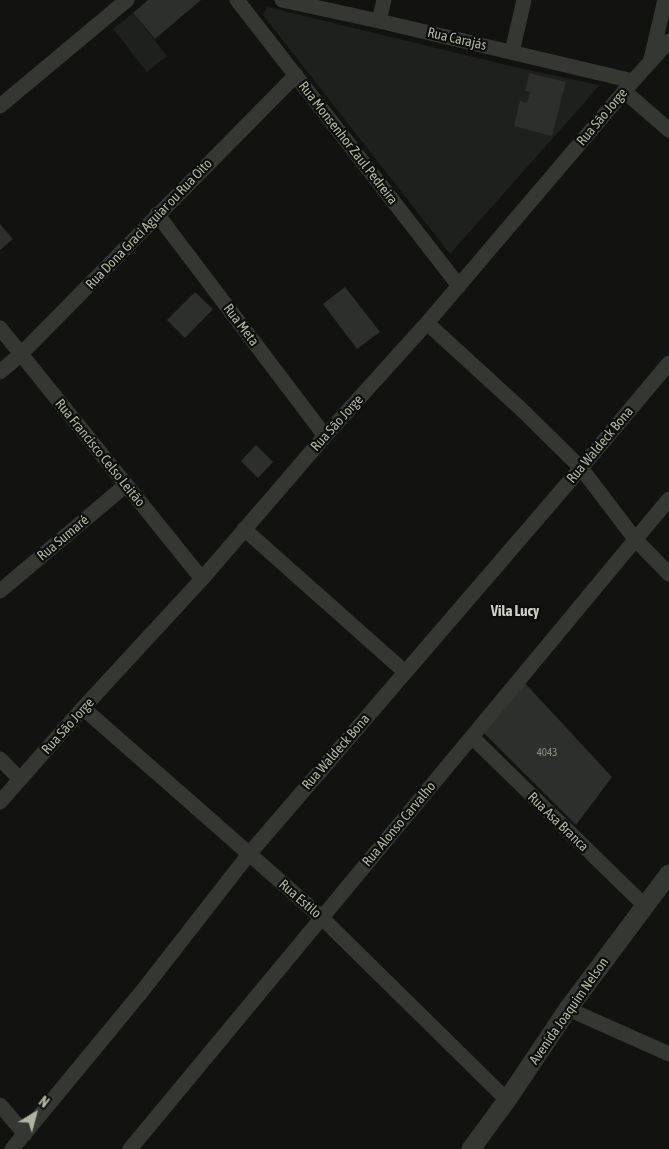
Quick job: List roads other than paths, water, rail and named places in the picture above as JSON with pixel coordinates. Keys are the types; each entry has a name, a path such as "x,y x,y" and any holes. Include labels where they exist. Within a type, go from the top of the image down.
{"street":[{"path":"0,106 127,0"},
{"name":"Rua Monsenhor Zaul Pedreira","path":"237,0 459,286"},
{"name":"Rua Carajás","path":"282,0 512,52 628,86 669,130"},
{"path":"379,21 384,0"},
{"path":"512,52 524,0"},
{"path":"651,62 665,0"},
{"name":"Rua São Jorge","path":"0,802 83,708 202,579 325,436 427,323 628,86 669,41"},
{"name":"Rua Dona Graci Aguiar ou Rua Oito","path":"0,372 21,354 296,75"},
{"name":"Rua Meta","path":"157,214 325,436"},
{"path":"427,323 582,468 635,539 669,574"},
{"name":"Rua Francisco Celso Leitão","path":"0,328 202,579"},
{"name":"Rua Waldeck Bona","path":"12,1149 143,990 249,854 582,468 669,363"},
{"name":"Rua Sumaré","path":"0,590 126,485"},
{"name":"Rua Alonso Carvalho","path":"130,1149 669,499"},
{"path":"244,529 405,672"},
{"name":"Rua Estilo","path":"83,708 321,917 507,1100"},
{"name":"Rua Asa Branca","path":"472,737 645,906"},
{"path":"0,759 20,779"},
{"name":"Avenida Joaquim Nelson","path":"472,1149 568,1009 669,874"},
{"path":"568,1009 669,1054"},
{"path":"0,1105 24,1134"}],"district":[{"name":"Vila Lucy","path":"515,611"}]}
